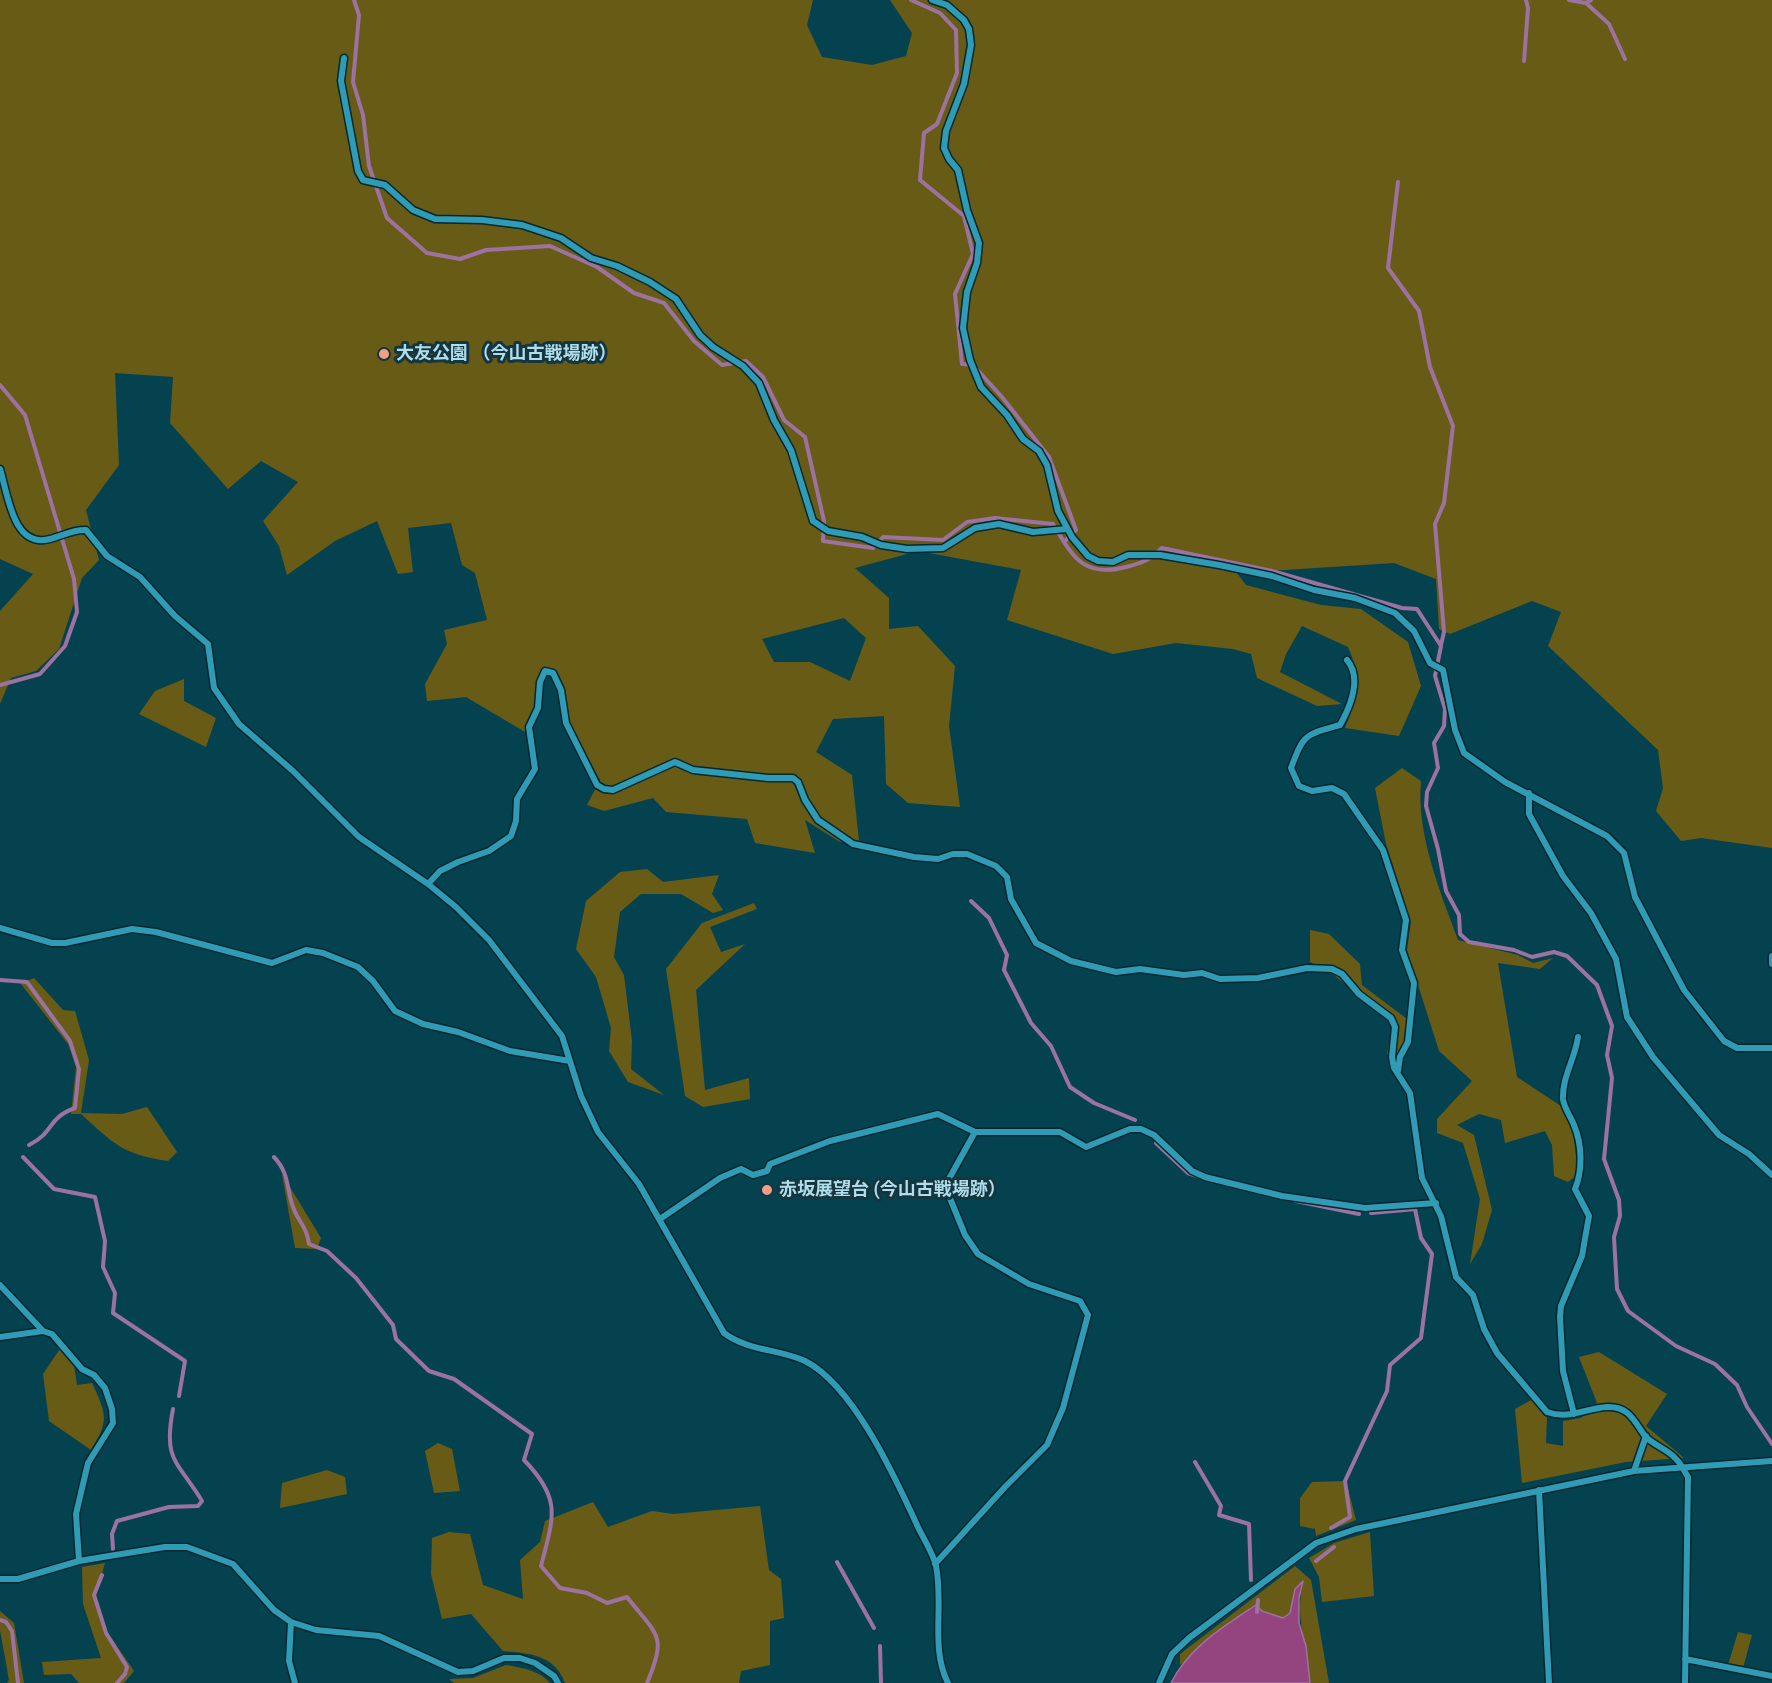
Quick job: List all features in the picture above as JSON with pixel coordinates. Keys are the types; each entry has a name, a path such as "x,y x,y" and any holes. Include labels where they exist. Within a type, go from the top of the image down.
{"street":[{"path":"932,0 947,5 964,20 969,29 971,45 964,84 946,130 944,148 958,170 967,210 979,243 977,263 967,292 963,328 970,360 981,387 1007,415 1023,439 1039,452 1047,465 1058,510 1072,537 1088,556 1098,561 1113,562 1128,555 1160,555 1272,576 1314,590 1355,598 1395,613 1414,631 1430,663 1443,670 1455,730 1464,753 1505,782 1607,836 1624,853 1635,897 1684,990 1724,1041 1737,1048 1772,1048"},
{"path":"344,58 341,81 358,171 363,180 386,185 413,210 435,219 482,220 522,225 561,238 591,258 617,266 650,282 676,299 700,335 713,347 743,366 759,383 774,420 791,450 810,512 819,527 881,545 907,549 943,548 975,528 999,525 1033,531 1053,532 1067,529"},
{"path":"0,469 17,526 27,538 41,541 86,530 107,556 140,578 176,616 208,644 214,688 239,724 292,771 359,837 428,884 489,940 562,1036 581,1096 598,1132 639,1184 724,1333 736,1342 782,1353 806,1362 825,1374 848,1401 891,1471 935,1564 940,1598 939,1665 948,1683"},
{"path":"1347,660 1352,666 1352,705 1340,725 1308,734 1300,745 1291,768 1299,786 1312,791 1332,788 1344,794 1383,850 1406,920 1402,950 1414,983 1408,1042 1400,1057 1398,1071"},
{"path":"428,884 440,871 489,851 511,836 516,821 517,799 535,769 529,727 538,708 540,682 545,671 553,674 561,690 566,723 597,784 604,789 614,790 675,762 693,770 768,778 793,778 798,782 805,800 818,820 854,844 914,857 938,859 953,854 967,854 996,866 1008,877 1011,899 1035,943 1071,961 1116,972 1140,969 1184,975 1202,973 1220,979 1258,978 1307,968 1332,969 1342,974 1359,993 1391,1018 1395,1027 1392,1057 1394,1068 1410,1093 1422,1178 1436,1203 1456,1277 1473,1295 1484,1329 1497,1353 1547,1412 1557,1416 1615,1407 1640,1424 1646,1436 1675,1457 1688,1477 1684,1683"},
{"path":"1529,793 1529,814 1563,876 1591,913 1616,959 1627,1017 1653,1057 1719,1135 1749,1154 1772,1175"},
{"path":"0,928 52,943 66,943 132,929 156,932 272,963 306,950 323,953 358,967 373,981 395,1011 423,1024 458,1032 510,1051 570,1061"},
{"path":"1772,956 1772,964"},
{"path":"1574,1414 1563,1371 1560,1317 1561,1306 1582,1256 1589,1216 1575,1189 1582,1173 1576,1128 1563,1103 1563,1080 1576,1055 1578,1037"},
{"path":"660,1219 720,1178 741,1169 753,1175 767,1171 770,1164 830,1141 938,1114 975,1132 1060,1132 1086,1147 1130,1129 1141,1129 1154,1135 1192,1171 1205,1177 1282,1196 1365,1208 1436,1203"},
{"path":"935,1564 1047,1445 1063,1408 1089,1315 1080,1302 1029,1284 978,1254 964,1235 945,1186 975,1132"},
{"path":"0,1285 43,1330 52,1334 82,1369 105,1388 113,1423 88,1463 76,1514 79,1561"},
{"path":"0,1337 43,1330"},
{"path":"1634,1471 1646,1436"},
{"path":"1160,1683 1172,1654 1189,1638 1316,1543 1356,1529 1634,1471 1772,1461"},
{"path":"1539,1490 1549,1683"},
{"path":"0,1579 18,1579 79,1561 165,1547 187,1547 233,1564 274,1610 291,1622 316,1630 379,1636 458,1672 473,1671 504,1659 520,1658 535,1663 554,1676 558,1683"},
{"path":"291,1622 289,1661 295,1683"},
{"path":"1685,1659 1772,1676"}],"shaded area":[{"path":"0,0 813,0 807,25 822,57 872,65 906,56 912,33 890,0 1772,0 1772,848 1701,838 1681,841 1656,811 1663,788 1658,750 1548,646 1561,612 1532,601 1450,634 1439,629 1436,579 1394,563 1237,573 1246,585 1321,605 1361,609 1408,642 1421,686 1399,736 1345,728 1356,688 1355,667 1348,647 1302,626 1286,654 1280,672 1342,704 1317,706 1257,678 1251,654 1233,649 1176,643 1113,654 1007,620 1021,570 918,551 855,568 889,598 889,629 918,626 955,666 949,726 960,807 908,803 886,784 884,716 833,719 816,752 852,775 859,841 840,842 805,820 815,853 755,843 747,819 666,812 653,798 604,811 587,805 600,780 568,722 563,684 552,668 541,670 535,708 525,732 466,697 427,701 425,684 447,644 444,630 487,620 475,573 462,565 451,523 408,528 413,572 398,574 377,521 335,541 287,575 279,546 263,521 298,482 261,461 228,489 170,423 173,377 115,373 119,465 86,510 99,560 82,578 59,649 36,671 11,678 0,704 0,611 33,574 0,559","holes":["844,618 866,638 850,681 810,662 774,662 762,639"]},
{"path":"184,679 184,701 216,718 206,747 139,714 155,691"},
{"path":"1402,768 1421,781 1420,801 1426,842 1437,882 1458,940 1518,955 1533,963 1553,958 1540,969 1498,963 1517,1077 1564,1108 1573,1128 1578,1174 1568,1182 1554,1176 1552,1145 1545,1131 1505,1143 1501,1120 1479,1114 1457,1125 1474,1135 1492,1210 1482,1244 1470,1264 1480,1199 1463,1143 1437,1133 1437,1119 1472,1081 1439,1051 1407,950 1411,922 1386,844 1375,788"},
{"path":"647,869 663,882 719,875 712,894 723,910 713,913 681,894 641,894 620,912 614,957 624,975 632,1041 631,1069 664,1095 628,1082 609,1051 611,1028 596,977 576,949 586,901 620,872"},
{"path":"754,903 757,909 710,927 721,952 745,944 696,990 705,1090 749,1078 750,1099 703,1107 685,1096 666,969 702,923"},
{"path":"1310,930 1329,934 1360,964 1362,985 1407,1019 1405,1041 1396,1055 1387,1055 1392,1024 1334,975 1310,962"},
{"path":"34,978 63,1010 75,1011 89,1060 81,1113 122,1114 147,1107 177,1152 168,1161 129,1151 111,1140 81,1114 71,1114 76,1067 68,1044 21,984"},
{"path":"282,1174 321,1238 317,1249 295,1248"},
{"path":"60,1349 74,1365 77,1385 92,1383 103,1410 101,1431 91,1450 49,1421 43,1374"},
{"path":"1599,1352 1667,1394 1646,1426 1684,1458 1626,1462 1522,1483 1515,1409 1533,1399 1547,1418 1546,1443 1563,1446 1563,1421 1581,1418 1597,1403 1579,1357"},
{"path":"438,1443 452,1449 460,1491 434,1493 425,1451"},
{"path":"327,1470 345,1477 347,1494 280,1508 282,1483"},
{"path":"1346,1481 1356,1520 1316,1536 1315,1529 1300,1526 1300,1498 1312,1482"},
{"path":"593,1502 608,1527 652,1511 673,1514 760,1506 769,1570 781,1579 784,1618 770,1621 770,1665 741,1671 739,1683 565,1683 555,1666 548,1661 522,1653 503,1651 471,1614 442,1619 431,1574 432,1538 449,1532 470,1534 483,1585 523,1599 520,1560 540,1542 545,1521"},
{"path":"1370,1532 1374,1596 1322,1602 1319,1577 1309,1558 1334,1543"},
{"path":"105,1563 96,1595 108,1633 134,1671 124,1683 79,1683 71,1674 44,1675 42,1662 101,1658 83,1604 82,1567"},
{"path":"1295,1566 1311,1580 1329,1683 1311,1683 1309,1679 1300,1606 1303,1582 1295,1589 1290,1613 1283,1618 1262,1611 1180,1665 1180,1654"},
{"path":"1303,1581 1299,1598 1299,1623 1306,1646 1310,1683 1171,1683 1178,1670 1197,1648 1256,1605 1262,1611 1283,1618 1290,1613 1295,1589"},
{"path":"0,1611 14,1623 24,1683 7,1683 9,1680 0,1630"},
{"path":"1738,1632 1752,1635 1743,1668 1728,1665"},
{"path":"506,1665 535,1672 550,1683 454,1683 449,1679 473,1678"}],"waterway":[{"path":"354,0 359,15 353,82 363,115 369,166 387,218 427,253 460,259 486,250 550,246 597,267 634,293 664,303 694,341 722,365 746,361 763,377 784,420 805,437 824,521 823,541 873,548 883,537 943,540 967,522 995,518 1053,524 1074,555 1089,567 1099,570 1111,570 1137,564 1150,558 1162,548 1272,571 1402,608 1417,609 1441,646 1435,676 1445,709 1444,726 1434,743 1438,768 1427,792 1426,806 1438,849 1446,891 1459,915 1460,934 1469,942 1514,950 1532,957 1554,952 1567,956 1597,985 1612,1026 1607,1055 1612,1078 1604,1159 1619,1200 1620,1216 1614,1237 1617,1289 1628,1311 1676,1346 1715,1364 1737,1385 1747,1407 1772,1444"},
{"path":"911,0 940,13 956,30 957,73 937,124 924,133 920,180 964,216 973,254 955,294 962,364 973,365 1002,397 1049,457 1076,530 1064,542"},
{"path":"1524,61 1528,8 1526,0"},
{"path":"1569,0 1586,3 1591,0"},
{"path":"1586,3 1609,24 1625,59"},
{"path":"1398,182 1388,268 1419,311 1430,367 1453,426 1444,503 1435,524 1444,632 1441,645"},
{"path":"0,385 25,415 74,579 77,612 65,646 40,674 0,685"},
{"path":"971,901 989,918 1007,955 1004,970 1031,1023 1051,1046 1070,1087 1094,1103 1135,1120"},
{"path":"0,980 27,982 70,1041 79,1069 75,1108 60,1116 43,1136 29,1145"},
{"path":"1156,1143 1188,1173 1197,1176"},
{"path":"23,1157 54,1189 95,1197 105,1241 103,1267 115,1293 113,1313 185,1361 179,1396"},
{"path":"274,1157 286,1178 293,1206 306,1231 309,1244 327,1251 356,1278 393,1325 396,1339 429,1371 454,1379 532,1434 524,1460 545,1487 552,1510 549,1535 541,1566 560,1588 587,1593 607,1603 627,1597 656,1636 657,1654 647,1683"},
{"path":"1296,1201 1359,1214"},
{"path":"1331,1528 1350,1517 1345,1481 1387,1391 1390,1365 1421,1338 1432,1254 1421,1238 1415,1209 1371,1213"},
{"path":"113,1549 112,1534 117,1521 169,1507 198,1506 202,1501 179,1468 171,1450 170,1426 173,1409"},
{"path":"1195,1462 1221,1506 1219,1515 1249,1524 1251,1580"},
{"path":"1316,1561 1334,1547"},
{"path":"837,1562 874,1628"},
{"path":"102,1575 94,1595 106,1633 127,1667 125,1674 117,1683"},
{"path":"1257,1612 1258,1600"},
{"path":"0,1620 6,1622 12,1631 18,1683"},
{"path":"880,1646 881,1683"}],"place":[{"name":"大友公園 （今山古戦場跡）","path":"384,354"},
{"name":"赤坂展望台 (今山古戦場跡）","path":"767,1190"}]}
